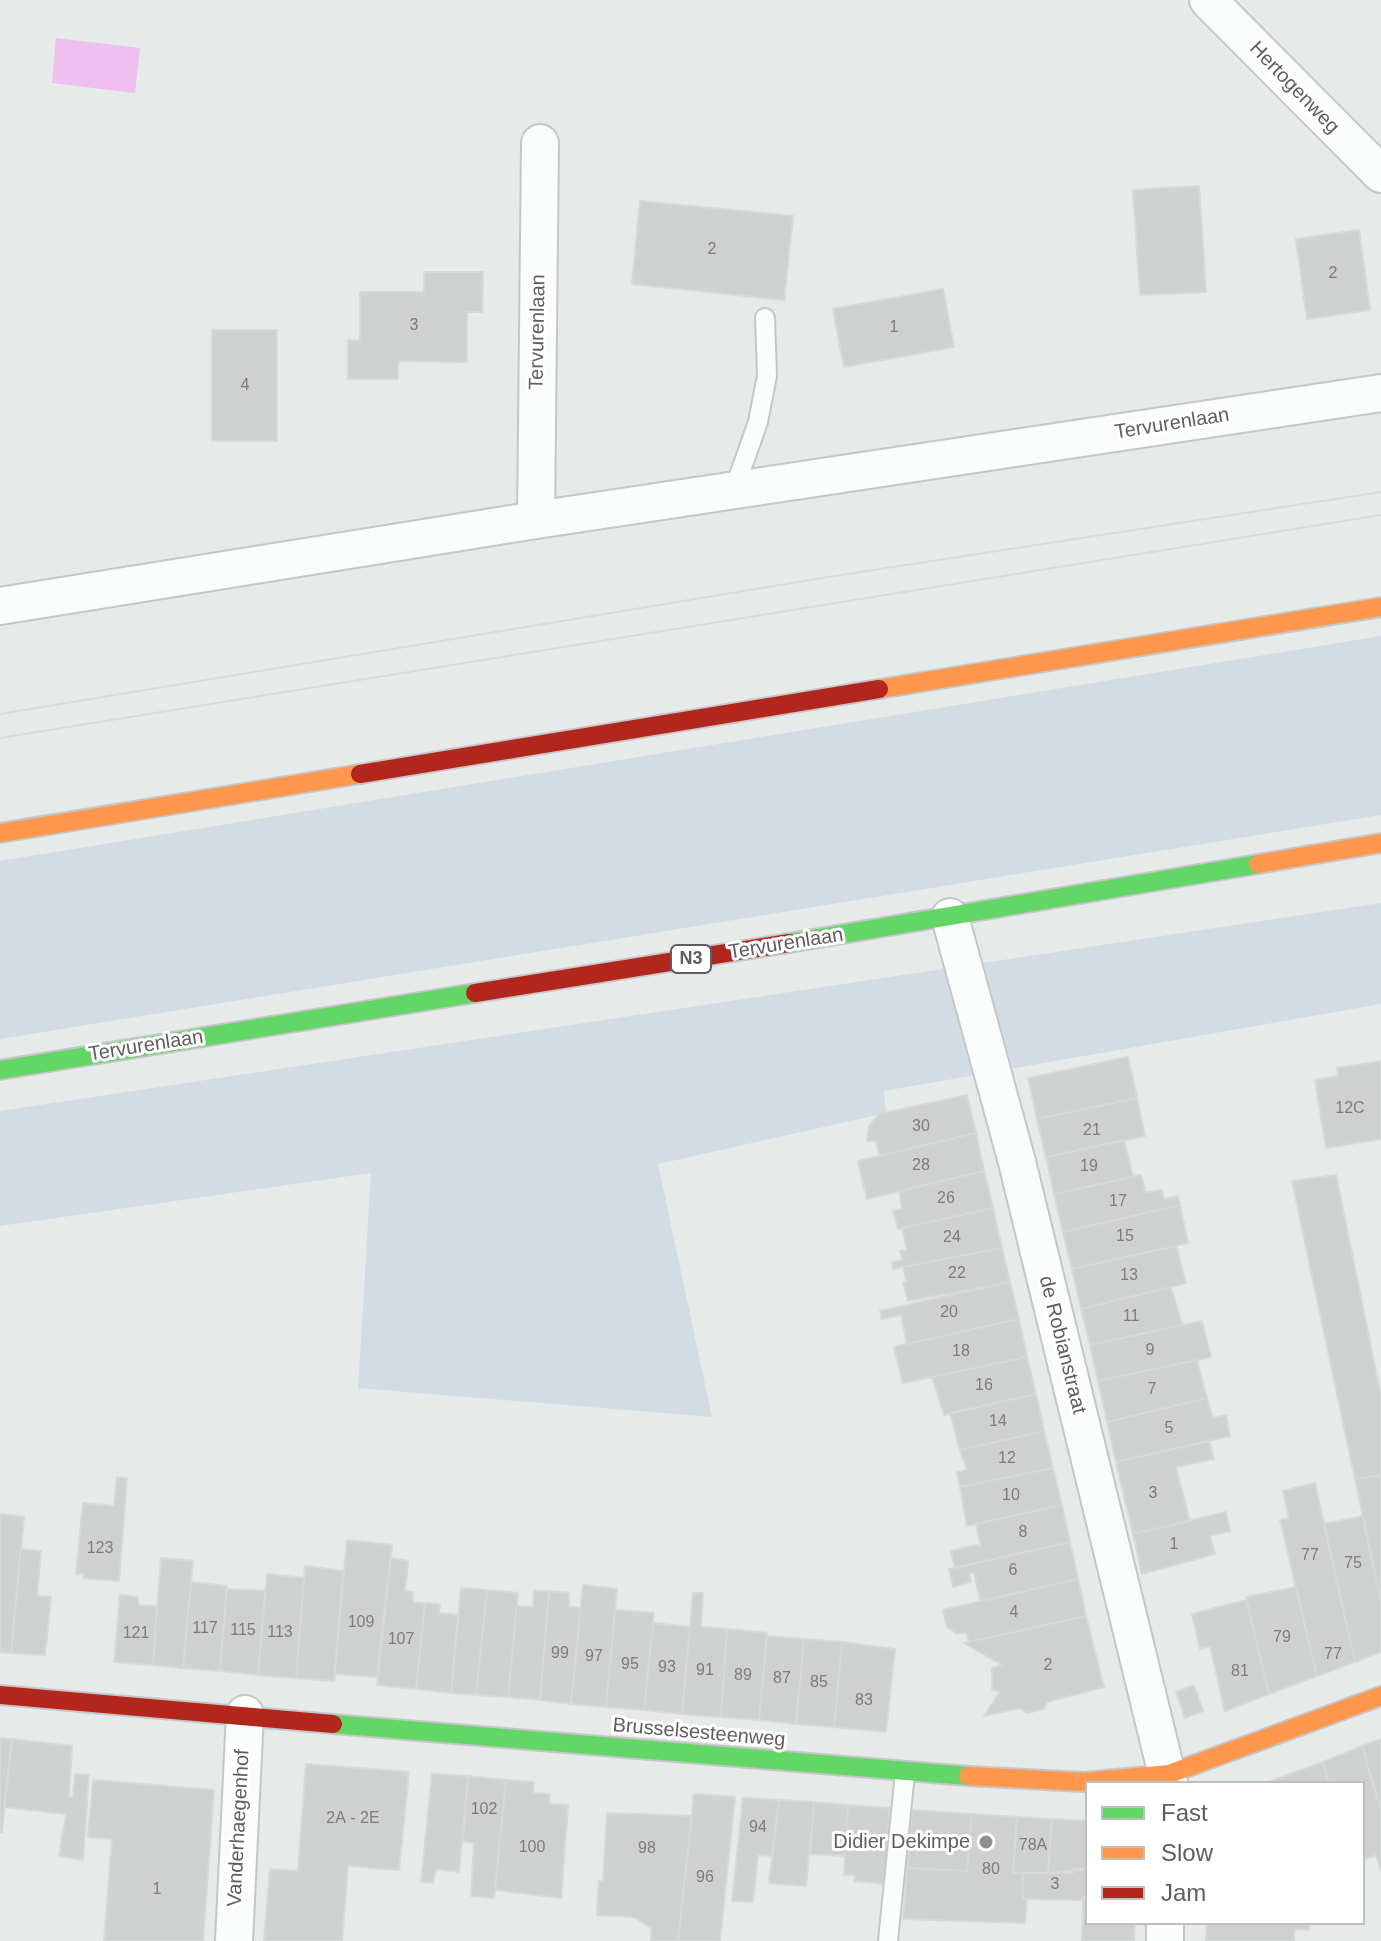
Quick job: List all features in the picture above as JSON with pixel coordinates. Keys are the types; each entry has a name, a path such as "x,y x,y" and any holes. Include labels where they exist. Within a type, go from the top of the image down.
{"main road":[{"path":"0,833 1381,607"},
{"name":"Tervurenlaan","path":"0,1070 950,917 1381,843"},
{"name":"Brusselsesteenweg","path":"0,1695 905,1773 1085,1782"},
{"name":"Brusselsesteenweg","path":"1105,1781 1169,1778 1381,1696"}],"street":[{"name":"Hertogenweg","path":"1208,0 1381,174"},
{"name":"Tervurenlaan","path":"536,520 540,143"},
{"name":"Tervurenlaan","path":"0,606 536,520 1381,393"},
{"name":"de Robianstraat","path":"950,917 1017,1162 1169,1778"},
{"name":"Vanderhaegenhof","path":"234,1941 245,1714"}],"lane":[{"path":"734,490 758,422 767,376 765,318"},
{"path":"888,1941 905,1773"}],"shaded area":[{"path":"56,38 140,48 135,93 52,83"},
{"path":"1381,636 1381,815 0,1039 0,861"},
{"path":"1381,903 1381,1004 884,1091 886,1113 658,1164 712,1417 358,1388 371,1173 0,1226 0,1111"}],"building":[{"path":"1199,186 1206,292 1140,295 1133,190"},
{"path":"640,201 793,216 784,300 632,284"},
{"path":"1359,230 1370,310 1307,319 1296,239"},
{"path":"424,272 483,272 482,312 467,312 467,362 398,361 398,379 348,379 348,340 360,341 360,292 424,292"},
{"path":"943,289 954,347 844,367 833,309"},
{"path":"212,330 277,330 277,441 212,441"},
{"path":"1128,1057 1137,1098 1037,1119 1028,1078"},
{"path":"1381,1061 1381,1139 1326,1148 1315,1080 1338,1076 1337,1068"},
{"path":"967,1095 976,1133 879,1156 876,1140 867,1141 869,1126 879,1114"},
{"path":"1137,1098 1145,1136 1046,1157 1037,1119"},
{"path":"976,1133 984,1171 867,1199 858,1161"},
{"path":"1124,1140 1133,1177 1054,1194 1046,1157"},
{"path":"984,1171 993,1208 898,1229 893,1211 902,1209 899,1191"},
{"path":"1141,1175 1146,1193 1161,1190 1164,1199 1178,1196 1180,1205 1063,1232 1054,1194"},
{"path":"1336,1175 1381,1396 1381,1475 1355,1479 1292,1181"},
{"path":"1180,1205 1188,1243 1072,1269 1063,1232"},
{"path":"993,1208 1002,1248 893,1269 892,1262 902,1260 900,1251 907,1250 902,1228"},
{"path":"1176,1246 1186,1283 1081,1309 1072,1269"},
{"path":"1002,1248 1010,1282 908,1301 903,1267"},
{"path":"1010,1282 1019,1319 907,1344 901,1315 882,1319 880,1311"},
{"path":"1171,1287 1182,1325 1090,1345 1081,1309"},
{"path":"1019,1319 1027,1357 903,1383 894,1347"},
{"path":"1202,1321 1211,1357 1098,1381 1090,1345"},
{"path":"1027,1357 1036,1394 944,1415 932,1377"},
{"path":"1197,1360 1207,1398 1107,1422 1098,1381"},
{"path":"1036,1394 1044,1431 960,1450 950,1413"},
{"path":"1207,1398 1213,1418 1226,1415 1230,1436 1116,1462 1107,1422"},
{"path":"1044,1431 1053,1468 960,1487 957,1472 967,1470 960,1450"},
{"path":"1209,1441 1214,1459 1176,1467 1190,1521 1133,1534 1116,1462"},
{"path":"1053,1468 1062,1505 967,1526 960,1487"},
{"path":"1381,1475 1381,1603 1355,1479"},
{"path":"117,1477 127,1478 119,1581 83,1578 84,1574 76,1574 83,1503 114,1506"},
{"path":"1315,1483 1355,1662 1317,1676 1280,1520 1289,1518 1283,1491"},
{"path":"1062,1505 1070,1542 955,1568 951,1551 976,1545 981,1547 976,1524"},
{"path":"1226,1512 1230,1531 1210,1536 1215,1554 1142,1574 1133,1534"},
{"path":"0,1514 24,1517 11,1653 0,1652"},
{"path":"1363,1516 1381,1603 1381,1652 1355,1662 1324,1524"},
{"path":"347,1540 392,1545 377,1677 336,1674 334,1681"},
{"path":"1070,1542 1078,1579 980,1601 974,1572 969,1574 971,1582 953,1587 949,1569"},
{"path":"21,1549 41,1551 37,1596 51,1597 45,1655 11,1653"},
{"path":"161,1558 193,1561 183,1668 153,1665"},
{"path":"391,1558 408,1561 405,1591 413,1592 413,1602 425,1603 416,1689 377,1685"},
{"path":"305,1566 343,1571 334,1681 296,1678"},
{"path":"267,1574 304,1578 296,1678 258,1675"},
{"path":"1078,1579 1086,1616 969,1642 966,1632 957,1634 947,1627 943,1610"},
{"path":"191,1582 227,1586 220,1671 183,1668"},
{"path":"583,1585 617,1589 606,1707 571,1704"},
{"path":"1296,1587 1317,1676 1269,1694 1246,1597"},
{"path":"461,1588 487,1590 476,1695 451,1693"},
{"path":"227,1589 265,1591 258,1675 220,1671"},
{"path":"487,1590 518,1593 508,1697 476,1695"},
{"path":"534,1591 549,1591 540,1700 508,1697 517,1606 533,1607"},
{"path":"549,1591 569,1593 569,1607 581,1608 571,1704 540,1700"},
{"path":"693,1593 703,1593 701,1627 727,1629 721,1717 682,1714"},
{"path":"120,1595 138,1597 139,1605 157,1606 153,1665 114,1662"},
{"path":"1246,1600 1269,1694 1225,1711 1210,1646 1200,1649 1192,1614"},
{"path":"425,1603 440,1604 439,1613 458,1615 451,1693 416,1689"},
{"path":"615,1610 654,1613 644,1710 606,1707"},
{"path":"1086,1616 1104,1687 1047,1702 1044,1709 1027,1713 1020,1708 984,1716 1000,1692 992,1689 992,1668 1002,1665 964,1643"},
{"path":"653,1623 690,1627 682,1714 644,1710"},
{"path":"727,1629 767,1633 759,1720 721,1717"},
{"path":"767,1636 804,1639 796,1724 759,1720"},
{"path":"804,1639 842,1642 834,1727 796,1724"},
{"path":"842,1642 895,1649 886,1732 834,1727"},
{"path":"1194,1685 1203,1711 1185,1718 1176,1692"},
{"path":"0,1738 12,1739 2,1832 0,1832"},
{"path":"12,1739 72,1746 69,1797 73,1797 75,1774 89,1775 83,1860 59,1856 66,1814 4,1807"},
{"path":"1381,1739 1381,1811 1362,1746"},
{"path":"1362,1746 1381,1811 1381,1871 1376,1855 1365,1859 1365,1781 1328,1781 1323,1762"},
{"path":"1323,1762 1328,1781 1271,1781"},
{"path":"306,1764 409,1772 399,1870 348,1866 342,1941 264,1941 270,1869 298,1871"},
{"path":"432,1774 468,1776 459,1872 436,1869 433,1883 421,1882"},
{"path":"468,1776 506,1780 494,1898 471,1896 474,1843 463,1841"},
{"path":"93,1780 214,1790 203,1941 104,1941 112,1839 88,1837"},
{"path":"506,1780 534,1782 533,1793 549,1794 550,1804 568,1805 561,1898 495,1890"},
{"path":"694,1794 735,1797 720,1941 678,1941"},
{"path":"743,1798 779,1800 772,1856 758,1855 753,1902 732,1901"},
{"path":"779,1800 814,1802 806,1886 769,1883"},
{"path":"814,1802 848,1805 845,1856 810,1854"},
{"path":"848,1805 890,1808 884,1884 854,1881 855,1875 844,1875"},
{"path":"912,1810 972,1814 967,1871 907,1868"},
{"path":"607,1813 692,1816 678,1941 651,1941 651,1928 634,1917 597,1915 599,1881 603,1881"},
{"path":"972,1814 1017,1817 1013,1873 1023,1873 1023,1899 1027,1898 1025,1923 903,1919 907,1868 967,1871"},
{"path":"1017,1817 1052,1819 1048,1873 1013,1873"},
{"path":"1052,1819 1085,1821 1085,1869 1048,1873"},
{"path":"1073,1869 1085,1869 1083,1900 1023,1899 1023,1873 1073,1873"},
{"path":"1083,1896 1085,1925 1135,1925 1134,1941 1082,1941"},
{"path":"1207,1925 1309,1925 1309,1930 1294,1929 1294,1941 1206,1941"}],"tram line":[{"path":"0,714 828,577 1381,492"},
{"path":"0,738 1381,515"}],"traffic: fast":[{"path":"789,943 1258,864"},
{"path":"0,1070 475,993"},
{"path":"333,1724 968,1776"}],"traffic: slow":[{"path":"879,689 1381,607"},
{"path":"0,833 360,774"},
{"path":"1258,864 1381,843"},
{"path":"1095,1781 1169,1774 1381,1696"},
{"path":"968,1776 1085,1782"}],"traffic: jam":[{"path":"360,774 879,689"},
{"path":"475,993 789,943"},
{"path":"0,1695 333,1724"}],"place":[{"name":"Didier Dekimpe","path":"986,1842"}]}
